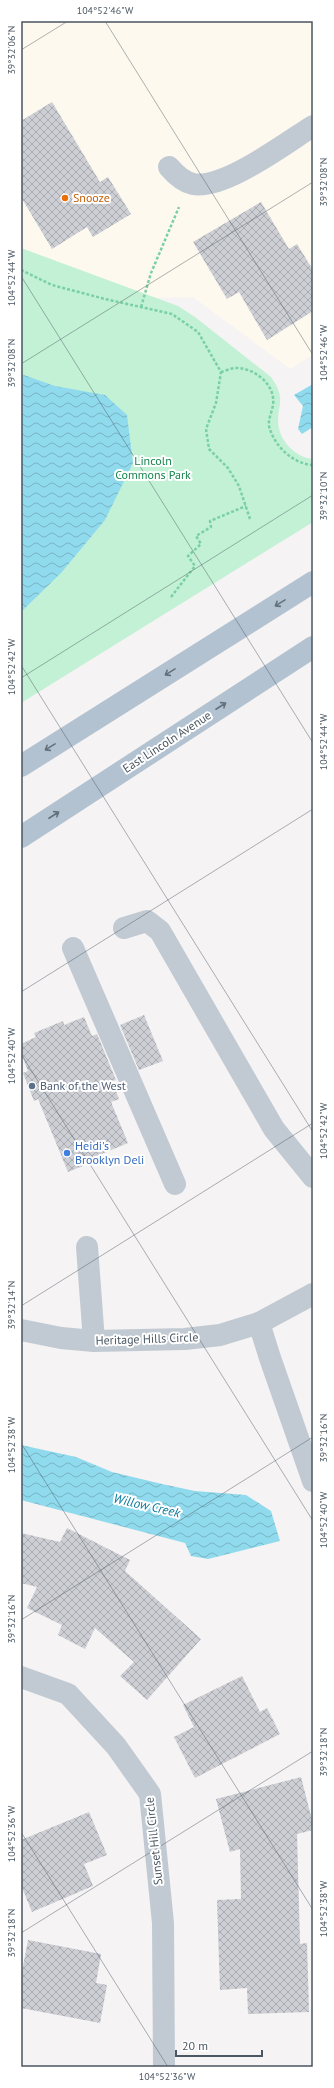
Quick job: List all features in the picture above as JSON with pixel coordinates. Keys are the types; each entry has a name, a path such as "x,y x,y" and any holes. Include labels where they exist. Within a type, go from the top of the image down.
{"main road":[{"path":"21,766 313,582"},
{"name":"East Lincoln Avenue","path":"21,837 313,647"}],"street":[{"path":"168,167 179,177 193,184 212,183 233,176 313,126"},
{"path":"124,928 147,921 160,930 274,1129 313,1177"},
{"path":"73,948 176,1184"},
{"path":"87,1247 94,1341"},
{"name":"Heritage Hills Circle","path":"21,1330 61,1338 94,1341 185,1340 220,1334 259,1323 313,1294"},
{"path":"259,1323 313,1481"},
{"name":"Sunset Hill Circle","path":"21,1677 68,1694 116,1746 150,1794 163,1923 164,2067"}],"path":[{"path":"141,307 151,273 183,200 193,184"},
{"path":"21,270 52,285 172,314 198,332 221,372 216,403 206,429 208,449 228,468 239,486 250,519"},
{"path":"221,372 236,368 252,372 262,377 271,391 273,404 269,426 275,439 283,450 294,460 313,465"},
{"path":"171,597 195,566 188,556 201,544 196,536 211,527 210,522 246,506"}],"shaded area":[{"path":"21,21 313,21 313,355 290,369 193,297 152,298 21,248"}],"green space":[{"name":"Lincoln Commons Park","path":"21,248 178,306 195,317 271,377 277,386 280,400 278,426 280,433 293,451 306,458 313,459 313,522 21,703"}],"water":[{"path":"21,374 55,386 105,395 127,415 133,463 105,520 61,573 21,612"},
{"path":"313,384 313,427 302,434 298,429 303,406 294,395"},
{"name":"Willow Creek","path":"21,1445 76,1457 112,1472 162,1484 195,1491 246,1495 271,1511 280,1541 208,1559 191,1556 185,1543 21,1500"}],"building":[{"path":"52,102 100,182 108,177 131,214 93,237 87,227 52,249 21,197 21,121"},
{"path":"261,202 289,249 297,244 313,270 313,311 267,340 239,292 227,299 193,242"},
{"path":"144,1015 163,1061 139,1070 120,1025"},
{"path":"84,1017 92,1036 97,1034 116,1080 112,1081 119,1099 111,1102 128,1143 94,1157 95,1161 68,1172 38,1099 34,1101 23,1073 28,1071 21,1053 21,1044 36,1037 34,1033 63,1021 64,1025"},
{"path":"67,1528 130,1560 125,1571 201,1639 147,1700 120,1676 134,1662 95,1628 85,1649 58,1635 62,1625 27,1608 37,1587 21,1583 21,1533 60,1542"},
{"path":"242,1676 260,1712 267,1708 280,1734 195,1778 174,1737 194,1727 183,1705"},
{"path":"301,1777 313,1824 313,1830 297,1834 300,1944 307,1943 309,2012 248,2014 247,1988 220,1990 217,1900 241,1899 240,1849 230,1852 216,1799"},
{"path":"89,1812 107,1855 84,1864 93,1886 32,1912 21,1885 21,1840"},
{"path":"28,1940 101,1954 96,1983 107,1985 100,2023 21,2008 21,1977"}],"place":[{"name":"Snooze","path":"65,198"},
{"name":"Bank of the West","path":"32,1086"},
{"name":"Heidi's Brooklyn Deli","path":"67,1153"}]}
